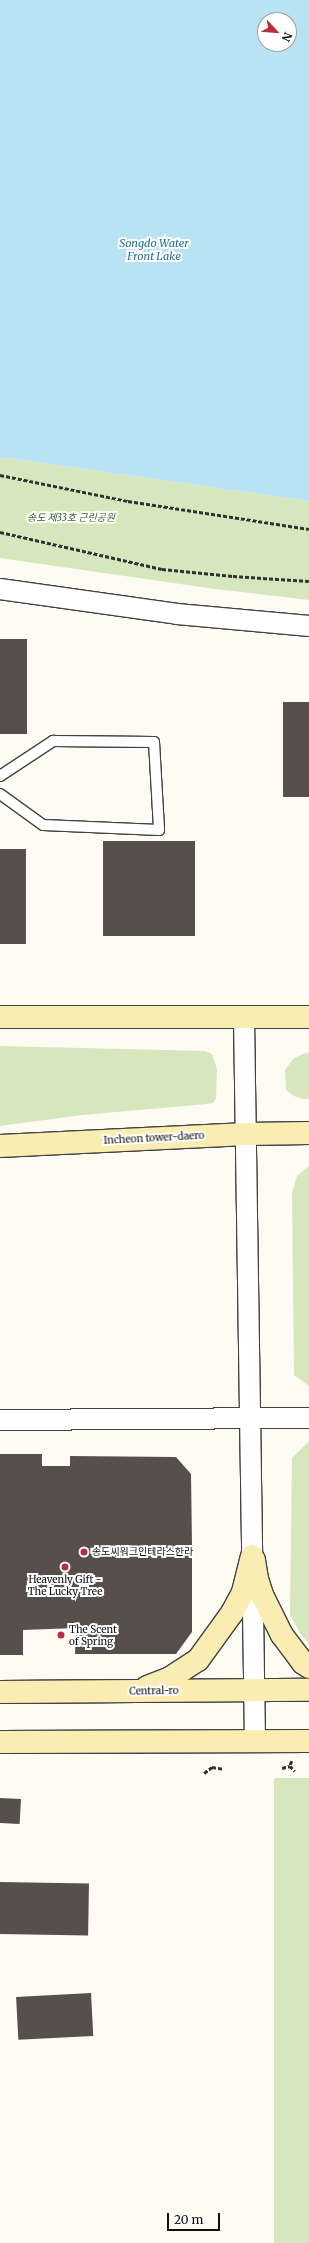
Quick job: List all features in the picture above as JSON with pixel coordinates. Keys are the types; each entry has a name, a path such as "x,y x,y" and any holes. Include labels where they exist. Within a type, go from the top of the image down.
{"main road":[{"path":"0,1017 309,1017"},
{"name":"Incheon tower-daero","path":"0,1146 247,1134 309,1133"},
{"path":"252,1551 256,1579 282,1635 303,1663 309,1667"},
{"path":"127,1691 150,1686 170,1678 198,1660 232,1613 243,1592 252,1551"},
{"name":"Central-ro","path":"0,1692 309,1690"},
{"path":"0,1742 309,1742"}],"street":[{"path":"0,589 176,614 309,626"},
{"path":"244,1017 247,1134 255,1742"},
{"path":"0,1420 309,1418"}],"lane":[{"path":"0,776 53,740 154,742 159,830 43,825 0,794"}],"path":[{"path":"0,475 128,501 309,529"},
{"path":"0,532 162,569 233,576 309,581"},
{"path":"290,1766 293,1758"},
{"path":"282,1768 290,1766"},
{"path":"290,1766 295,1771"},
{"path":"204,1773 212,1767 224,1769"}],"green space":[{"name":"송도 제33호 근린공원","path":"0,457 309,501 309,600 215,589 0,558"},
{"path":"0,1046 205,1051 212,1054 217,1069 216,1098 213,1103 207,1104 82,1115 0,1126"},
{"path":"309,1052 309,1099 302,1099 294,1096 286,1090 285,1070 294,1058"},
{"path":"309,1166 309,1386 294,1375 292,1193 297,1176"},
{"path":"309,1441 309,1644 300,1633 290,1615 292,1458"},
{"path":"274,1778 309,1778 309,2243 274,2243"}],"water":[{"name":"Songdo Water Front Lake","path":"0,0 309,0 309,501 0,457"}],"building":[{"path":"0,639 27,639 27,734 0,734"},
{"path":"283,702 309,702 309,797 283,797"},
{"path":"103,841 195,841 195,936 103,936"},
{"path":"0,849 26,849 26,944 0,944"},
{"name":"송도씨워크인테라스한라","path":"0,1454 42,1454 42,1466 70,1466 70,1456 176,1457 191,1474 192,1632 176,1654 75,1654 76,1628 23,1630 23,1655 0,1655"},
{"path":"0,1798 21,1799 20,1824 0,1823"},
{"path":"0,1882 89,1884 88,1936 0,1934"},
{"path":"91,1993 93,2036 18,2040 16,1997"}],"place":[{"name":"송도씨워크인테라스한라","path":"84,1552"},
{"name":"Heavenly Gift - The Lucky Tree","path":"65,1567"},
{"name":"The Scent of Spring","path":"61,1635"}]}
